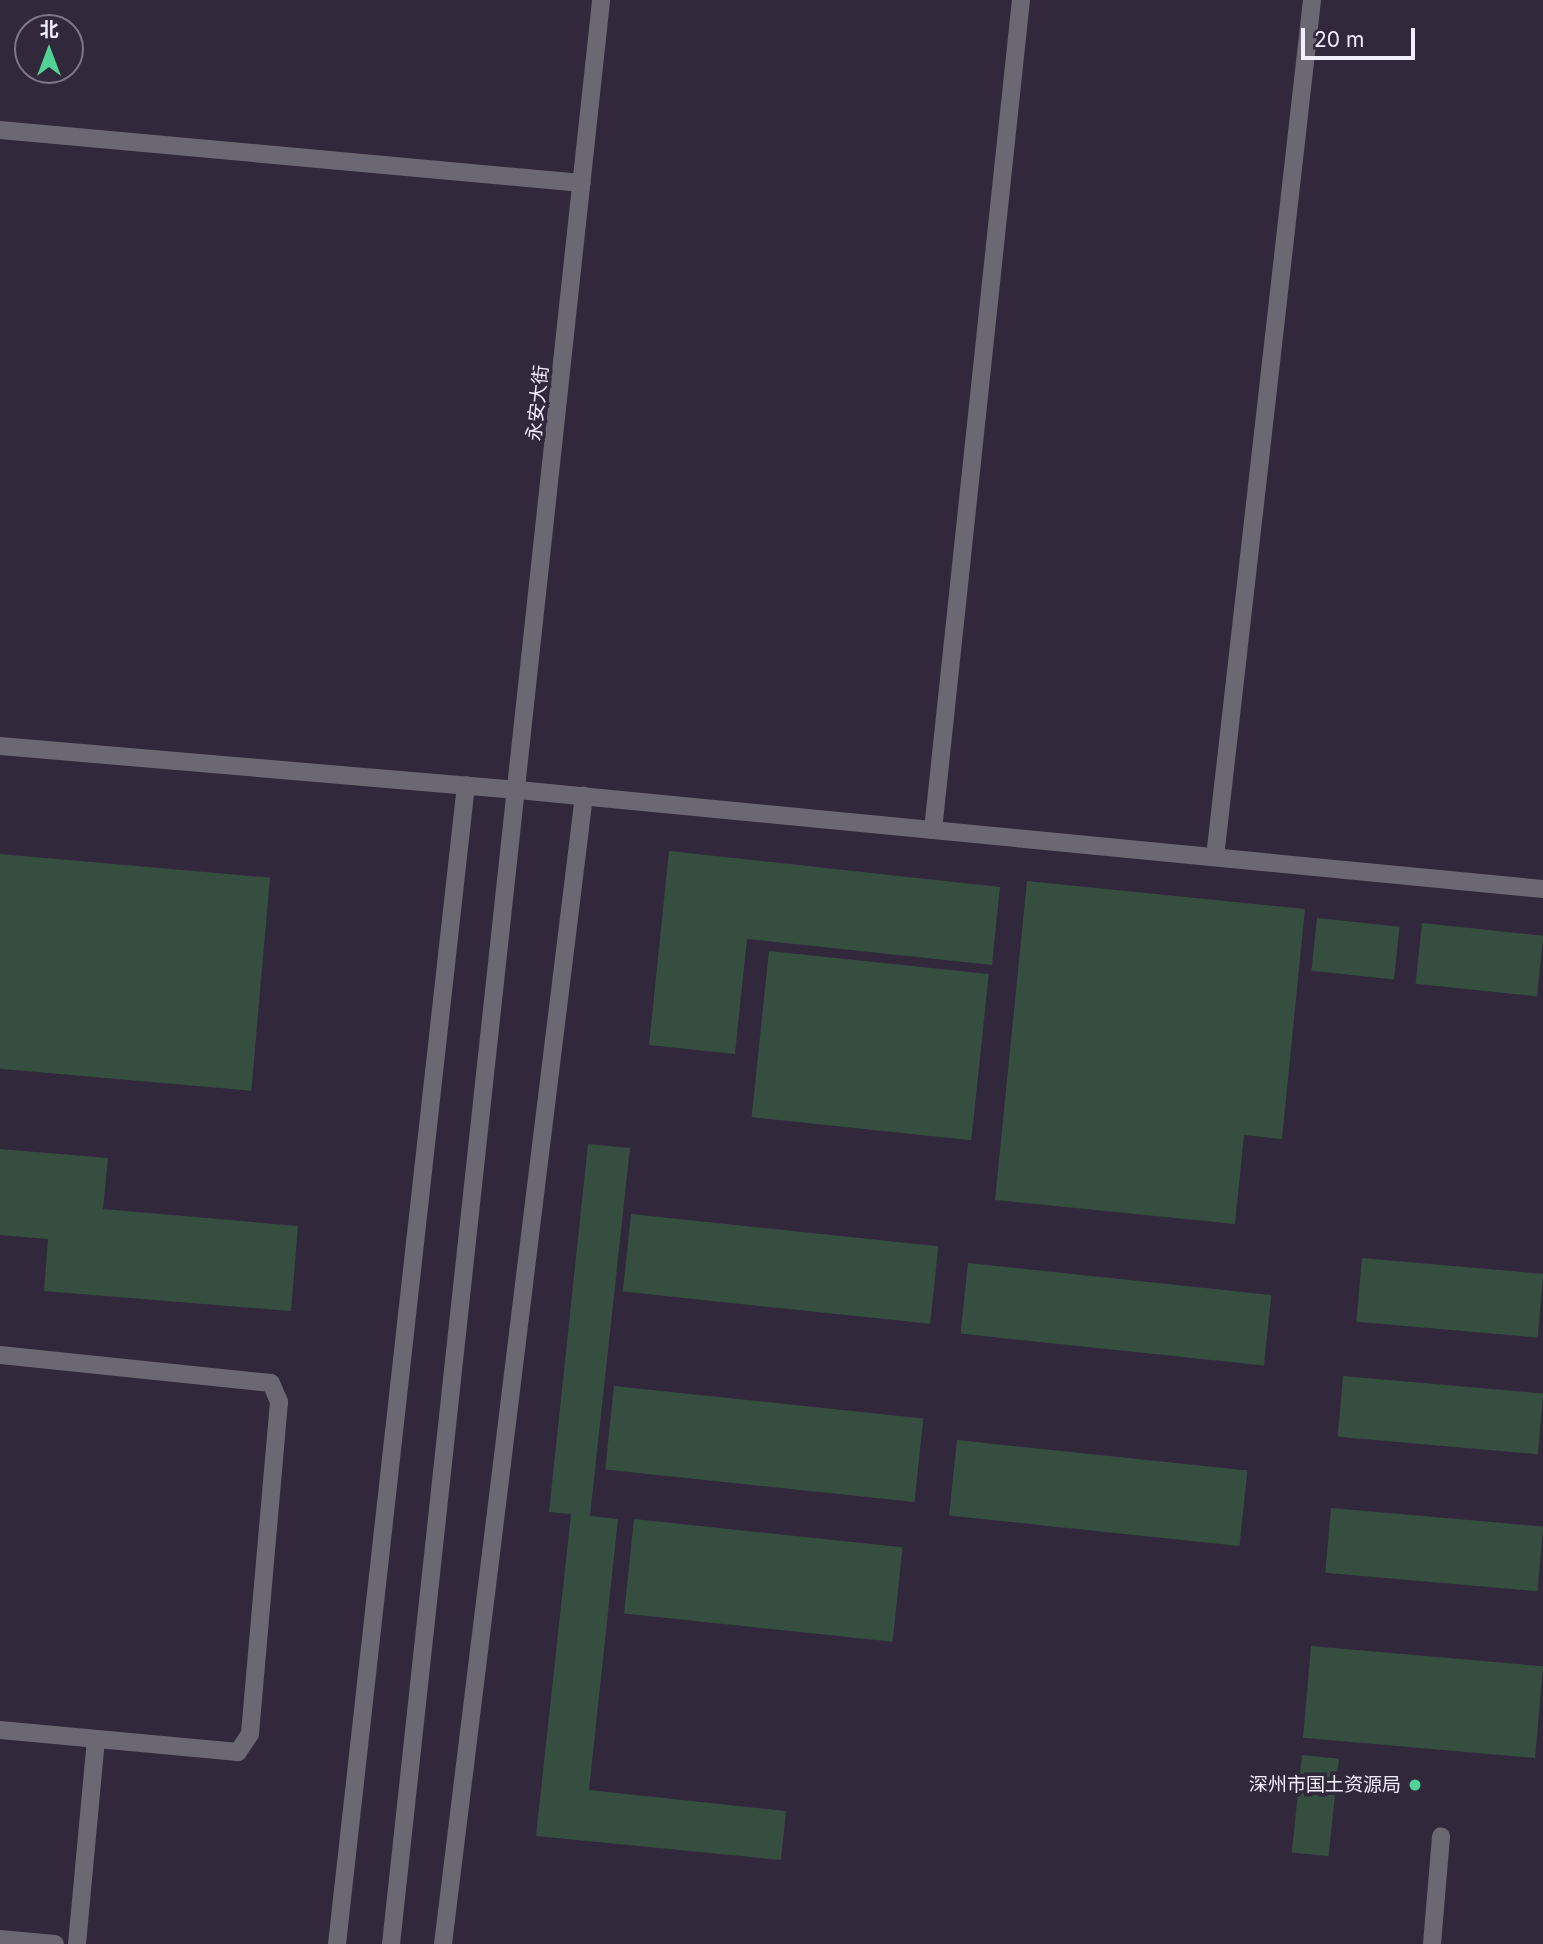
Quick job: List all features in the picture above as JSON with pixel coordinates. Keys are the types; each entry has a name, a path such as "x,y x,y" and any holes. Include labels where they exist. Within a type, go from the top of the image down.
{"street":[{"name":"永安大街","path":"391,1944 516,810 601,0"},
{"path":"933,830 1021,0"},
{"path":"1215,857 1312,0"},
{"path":"0,130 582,183"},
{"path":"0,746 466,785 1543,889"},
{"path":"337,1944 466,785"},
{"path":"443,1944 584,796"},
{"path":"0,1355 271,1383 279,1402 250,1734 238,1752 0,1730"},
{"path":"77,1944 96,1739"},
{"path":"1432,1944 1441,1836"},
{"path":"0,1939 55,1944"}],"building":[{"path":"669,851 1000,887 992,965 747,939 735,1054 649,1045"},
{"path":"0,854 270,878 251,1091 0,1069"},
{"path":"1027,881 1305,909 1282,1139 1244,1135 1235,1224 995,1200"},
{"path":"1317,918 1400,927 1394,979 1311,971"},
{"path":"1422,923 1543,936 1537,996 1416,984"},
{"path":"769,951 989,974 971,1140 752,1117"},
{"path":"588,1144 630,1148 590,1516 618,1519 589,1790 786,1811 781,1860 536,1836 571,1514 549,1512"},
{"path":"0,1149 108,1158 103,1209 298,1226 291,1311 44,1291 48,1239 0,1235"},
{"path":"631,1214 938,1246 930,1324 623,1292"},
{"path":"1362,1258 1543,1274 1538,1338 1356,1322"},
{"path":"968,1263 1271,1295 1264,1365 961,1334"},
{"path":"1343,1376 1543,1393 1538,1454 1338,1437"},
{"path":"614,1386 923,1419 915,1502 605,1470"},
{"path":"957,1440 1247,1471 1239,1546 949,1516"},
{"path":"1331,1508 1543,1527 1538,1591 1325,1573"},
{"path":"634,1519 903,1547 893,1642 624,1613"},
{"path":"1311,1646 1543,1666 1535,1758 1303,1738"},
{"path":"1302,1755 1339,1759 1329,1856 1292,1852"}],"place":[{"name":"深州市国土资源局","path":"1415,1785"}]}
